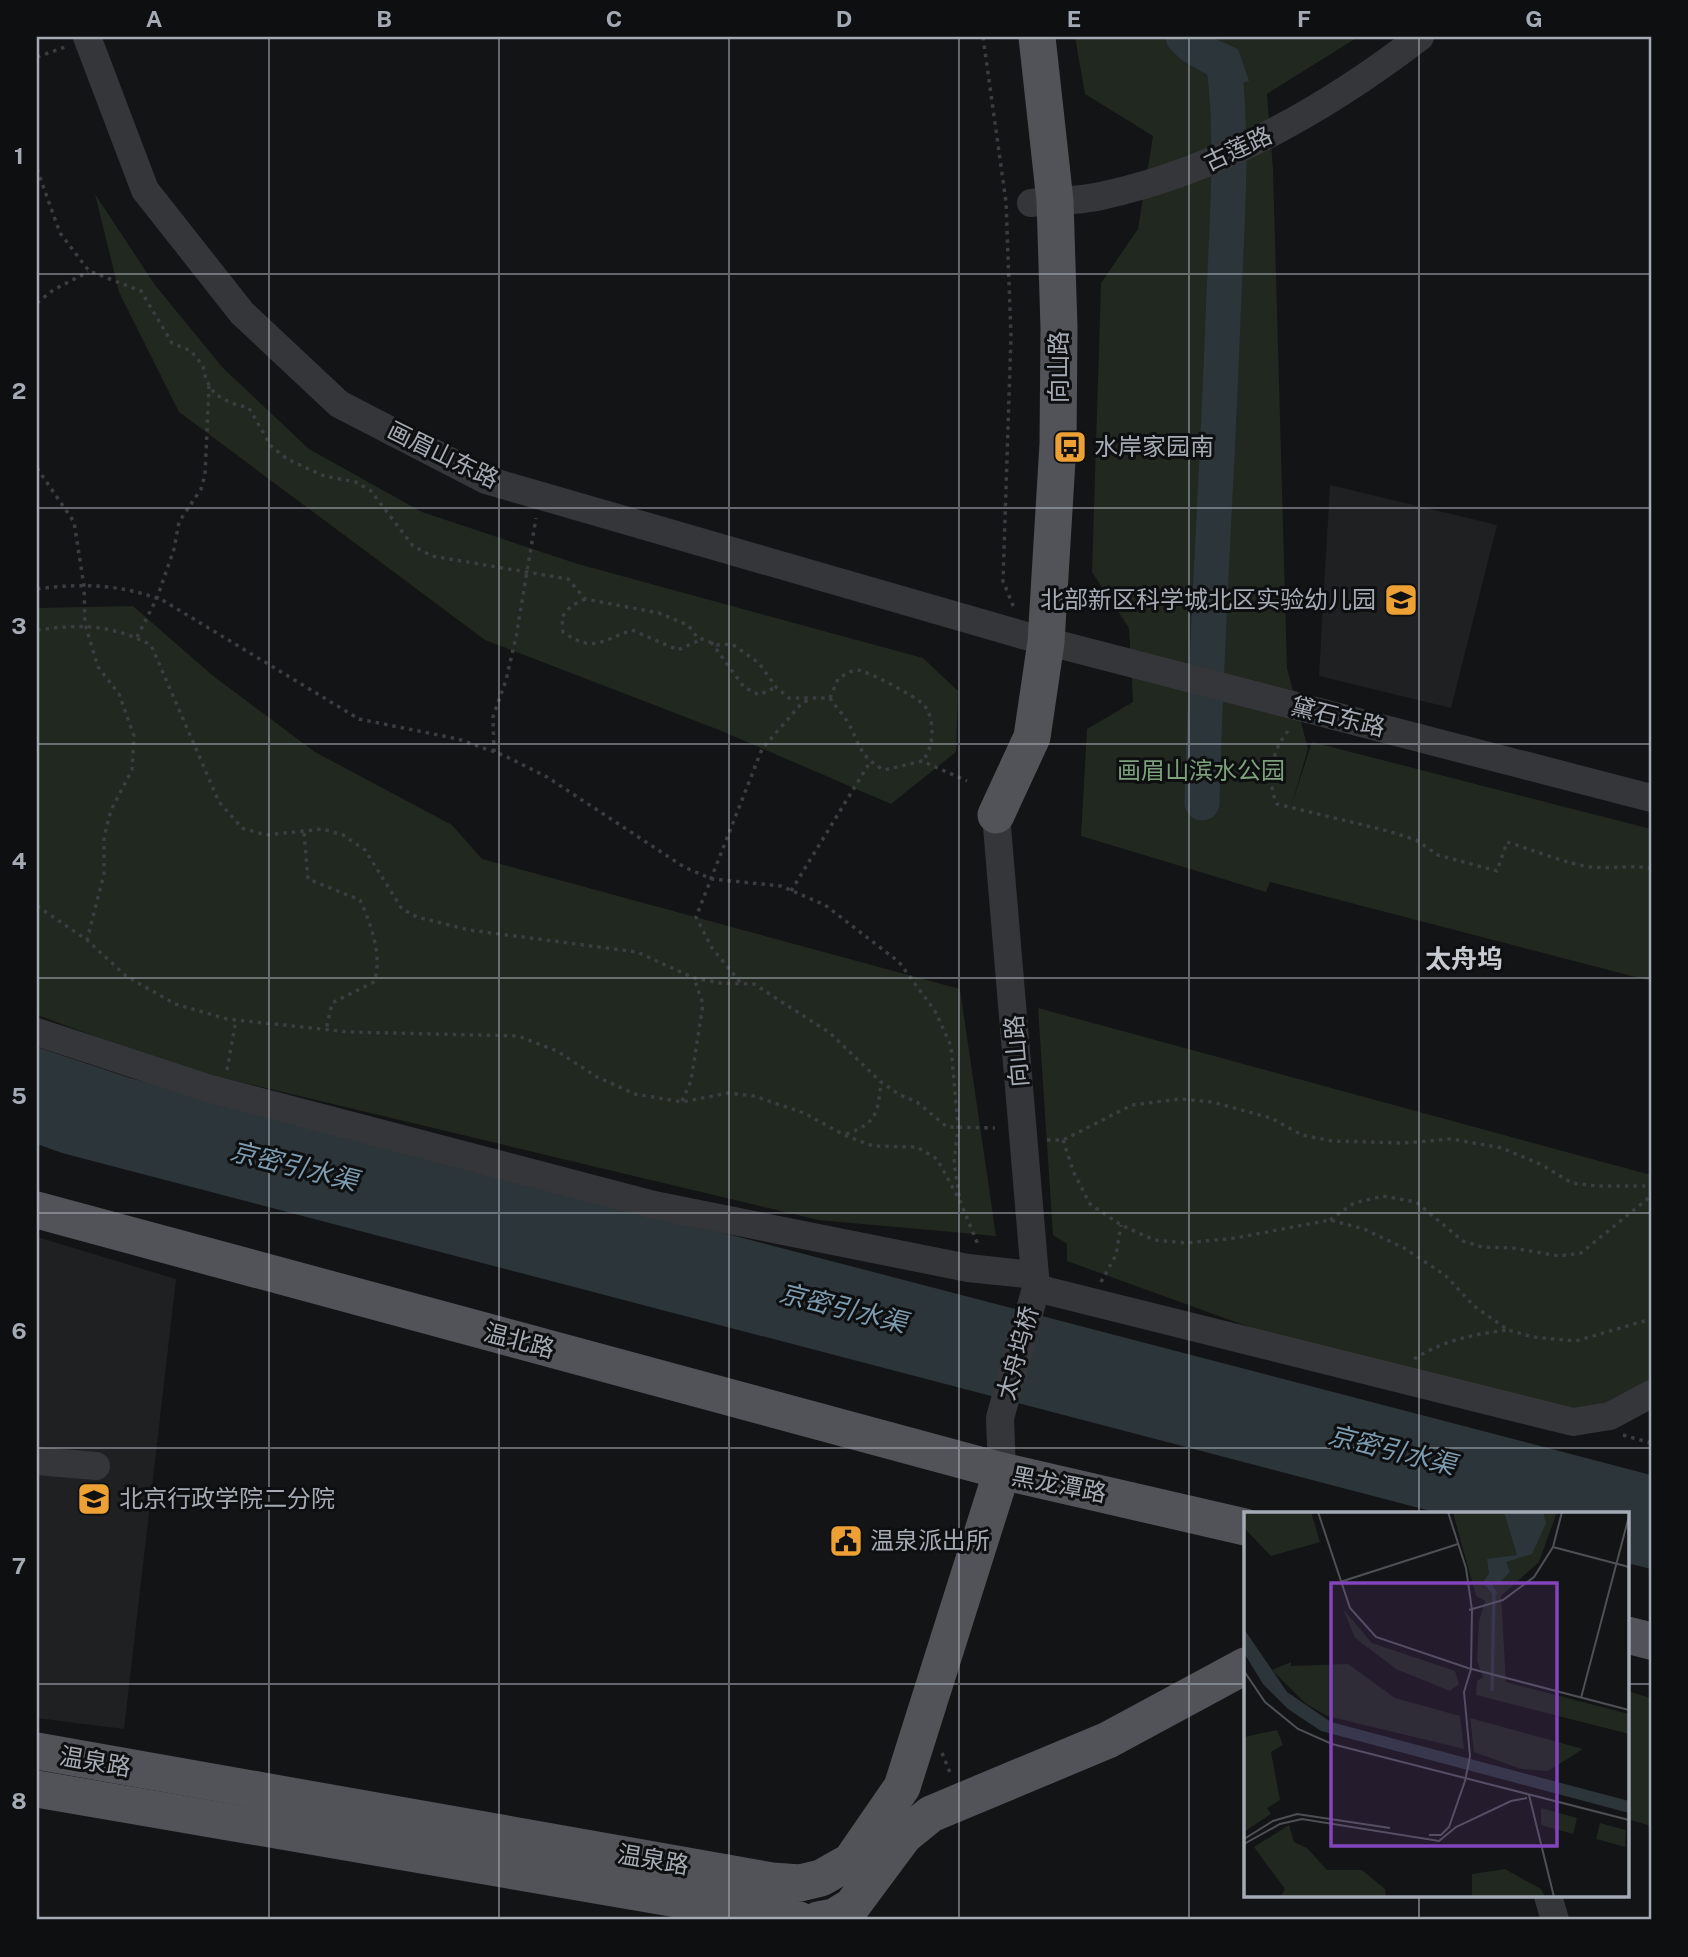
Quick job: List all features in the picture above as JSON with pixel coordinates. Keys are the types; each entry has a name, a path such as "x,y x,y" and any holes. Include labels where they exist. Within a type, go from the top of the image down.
{"main road":[{"name":"向山路","path":"1010,37 1043,202"},
{"name":"向山路","path":"996,815 1032,737 1036,639 1059,411 1043,202 1037,37"},
{"name":"温北路","path":"37,1210 1002,1471"},
{"name":"黑龙潭路","path":"1002,1471 1244,1527"},
{"name":"黑龙潭路","path":"1002,1471 1016,1494 1244,1551"},
{"name":"温泉路","path":"780,1906 800,1883 821,1878 851,1861 902,1787 1002,1471"},
{"path":"1628,1616 1651,1621"},
{"path":"1628,1635 1651,1641"},
{"path":"818,1920 834,1917 852,1906 904,1836 931,1814 1108,1740 1244,1668"},
{"name":"温泉路","path":"37,1751 780,1906"},
{"name":"温泉路","path":"37,1789 780,1906"}],"street":[{"name":"古莲路","path":"1043,202 1100,197 1196,168 1281,129 1368,76 1420,37"},
{"name":"画眉山东路","path":"88,38 145,190 242,313 339,404 486,480 1036,639"},
{"name":"黛石东路","path":"1036,639 1651,798"},
{"name":"向山路","path":"996,815 1035,1281"},
{"path":"37,1032 223,1092 654,1205 989,1270 1035,1281 1079,1298 1573,1422 1610,1416 1651,1394"},
{"name":"太舟坞桥","path":"1002,1471 1000,1418 1035,1281"},
{"path":"37,1461 96,1466"},
{"path":"1549,1898 1555,1920"}],"path":[{"name":"向山路","path":"983,37 1006,202 1011,336 1003,582 1036,639"},
{"path":"37,57 88,38"},
{"path":"37,169 60,233 89,271 141,291 172,343 191,351 204,366 209,385 205,475 201,489 179,522 174,549 157,598 137,638"},
{"path":"37,303 53,290 89,271"},
{"path":"209,385 215,394 231,403 249,408 271,446 298,467 334,479 356,482 371,491 413,546 432,556 568,579 585,599"},
{"path":"37,468 74,522 84,586 85,624 98,667 119,694 134,736 132,770 111,810 104,837 104,874 86,940"},
{"path":"494,752 493,717 508,670 540,495"},
{"path":"37,589 84,586 136,589 157,598 359,719 458,739 494,752 547,777 648,845 712,879 781,886 825,905 899,962 935,1011 951,1046 958,1127 954,1163 960,1201"},
{"path":"702,638 678,650 665,647 632,629 598,643 581,645 563,632 562,617 571,606 585,599 659,613 688,625 702,638 711,642 732,644 759,663 776,687 789,698 830,698"},
{"path":"37,630 85,624 137,638 151,645 219,802 242,828 266,835 323,829 343,835 365,850 402,909 417,917 469,930 637,952 694,978 720,984 754,984 830,1033 881,1082 900,1095 917,1102 947,1127 995,1128"},
{"path":"711,642 744,687 759,695 776,687"},
{"path":"856,670 870,673 924,705 932,722 928,755 922,761 884,770 870,762 859,749 848,722 830,698 838,678 856,670"},
{"path":"740,982 712,948 696,917 762,749 801,704 811,698"},
{"path":"1288,731 1272,764 1270,789 1277,804 1388,831 1416,840 1438,855 1496,871 1507,842 1588,867 1611,868 1628,864 1651,869"},
{"path":"922,761 967,781"},
{"path":"791,891 870,762"},
{"path":"304,833 308,879 359,900 368,917 379,967 374,982 332,1003 326,1030"},
{"path":"37,906 86,940 126,976 175,1004 236,1020 326,1030 518,1036 557,1051 597,1077 635,1094 682,1101 728,1093 754,1096 804,1113 844,1135 873,1146 918,1147 937,1159 960,1201 989,1270"},
{"path":"682,1101 691,1080 704,1004 694,978"},
{"path":"223,1092 236,1020"},
{"path":"844,1135 864,1128 879,1110 881,1082"},
{"path":"1651,1186 1572,1183 1542,1165 1502,1148 1451,1139 1404,1143 1332,1141 1302,1135 1271,1118 1212,1102 1180,1099 1132,1105 1063,1140 1074,1173 1090,1204 1121,1225 1154,1240 1186,1243 1235,1238 1330,1220 1354,1203 1382,1196 1416,1202 1463,1241 1482,1247 1513,1248 1559,1256 1581,1253 1651,1196"},
{"path":"1330,1220 1364,1229 1404,1248 1445,1275 1474,1306 1508,1330 1533,1337 1576,1342 1651,1319"},
{"path":"1079,1298 1099,1286 1116,1255 1121,1225"},
{"path":"1408,1362 1444,1343 1472,1334 1508,1330"}],"shaded area":[{"name":"北部新区科学城北区实验幼儿园","path":"1330,485 1497,525 1451,708 1319,676"},
{"name":"北京行政学院二分院","path":"37,1237 176,1279 124,1729 37,1718"}],"green space":[{"name":"画眉山滨水公园","path":"1075,37 1358,37 1267,94 1273,169 1287,668 1308,749 1291,807 1312,742 1651,829 1651,981 1270,882 1266,892 1081,836 1087,729 1133,702 1129,628 1092,572 1101,283 1138,229 1153,136 1085,94"},
{"path":"95,194 155,285 223,368 309,449 422,512 578,564 923,658 958,691 956,752 891,804 719,730 485,640 179,412 119,292"},
{"path":"133,606 212,675 315,752 452,825 482,859 960,989 996,1236 818,1220 178,1067 37,1015 37,608"},
{"path":"1038,1008 1651,1175 1651,1379 1617,1400 1588,1410 1418,1388 1067,1261 1067,1244 1053,1235"},
{"path":"1628,1691 1651,1698 1651,1826 1628,1819"}],"water":[{"path":"1164,37 1211,37 1238,49 1249,81 1211,91 1206,70 1188,63"},
{"name":"京密引水渠","path":"37,1047 130,1078 1651,1475 1651,1569 1628,1563 1628,1512 1434,1512 62,1153 37,1144"}],"waterway":[{"path":"1183,37 1192,46 1224,64 1229,159 1202,803"}],"place":[{"name":"水岸家园南","path":"1070,447"},
{"name":"北部新区科学城北区实验幼儿园","path":"1401,600"},
{"name":"北京行政学院二分院","path":"94,1499"},
{"name":"温泉派出所","path":"846,1541"}],"district":[{"name":"太舟坞","path":"1464,959"}]}
